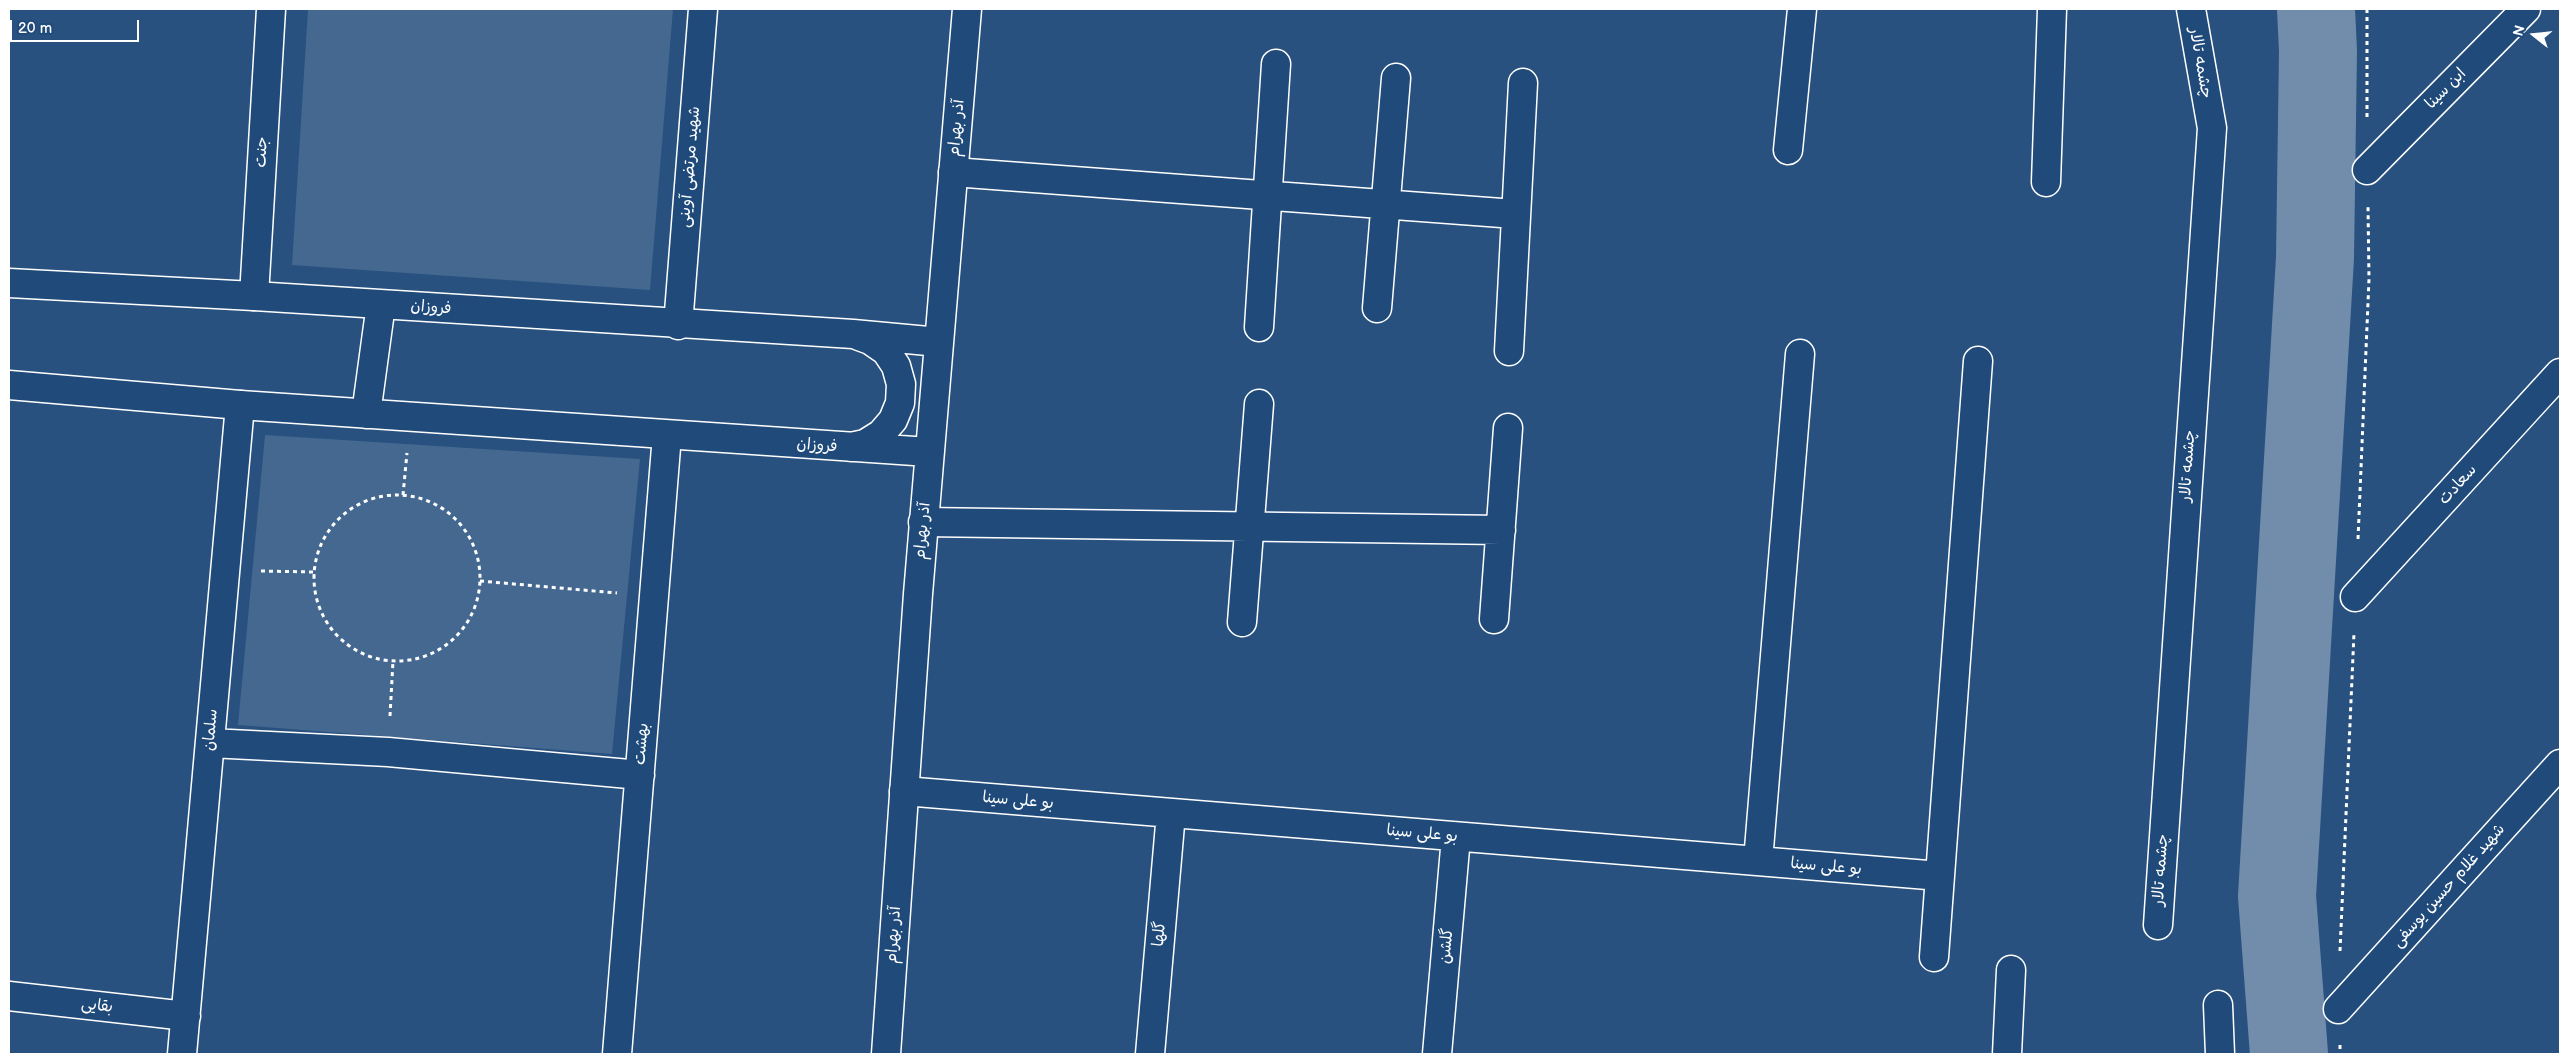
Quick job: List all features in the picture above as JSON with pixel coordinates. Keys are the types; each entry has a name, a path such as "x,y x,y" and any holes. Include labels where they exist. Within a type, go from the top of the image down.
{"street":[{"name":"جنت","path":"254,296 270,9"},
{"name":"شهید مرتضی آوینی","path":"678,325 703,9"},
{"name":"آذر بهرام","path":"886,1054 923,522 967,9"},
{"path":"1788,150 1802,9"},
{"path":"2046,182 2052,9"},
{"name":"چشمه تالار","path":"2158,925 2212,128 2191,9"},
{"name":"ابن سینا","path":"2367,170 2526,9"},
{"path":"1259,327 1276,64"},
{"path":"1377,308 1396,78"},
{"path":"1509,351 1515,214 1524,83"},
{"path":"953,172 1515,214"},
{"name":"فروزان","path":"9,282 381,304 678,325 853,334 939,342"},
{"path":"366,414 381,304"},
{"path":"847,448 865,444 881,434 893,420 900,403 902,384 896,366 886,351 870,340 853,334"},
{"path":"1758,861 1800,354"},
{"path":"1934,957 1978,361"},
{"name":"سعادت","path":"2355,597 2560,373"},
{"name":"فروزان","path":"9,385 240,406 929,452"},
{"path":"1242,622 1259,404"},
{"name":"سلمان","path":"182,1054 240,406"},
{"path":"1494,620 1508,428"},
{"name":"بهشت","path":"617,1054 668,435"},
{"path":"923,522 1501,530"},
{"path":"210,743 388,752 640,774"},
{"name":"شهید غلام حسین یوسفی","path":"2338,1009 2560,764"},
{"name":"بو علی سینا","path":"904,791 1940,876"},
{"name":"گلها","path":"1150,1054 1171,814"},
{"name":"گلشن","path":"1437,1054 1456,837"},
{"path":"2007,1054 2011,970"},
{"name":"بقایی","path":"9,996 186,1016"},
{"path":"2218,1005 2220,1054"}],"path":[{"path":"2340,1054 2338,1009 2369,279 2367,9"},
{"path":"403,495 408,444"},
{"path":"387,494 403,495 415,496 442,506 463,526 476,552 480,581 475,606 462,630 443,647 420,658 394,661 368,657 345,644 327,625 316,601 313,572 320,544 336,520 359,503 387,494"},
{"path":"226,569 313,572"},
{"path":"480,581 654,597"},
{"path":"388,752 394,661"}],"shaded area":[{"path":"308,9 673,9 650,290 292,265"},
{"path":"265,435 640,459 612,754 238,725"}],"waterway":[{"path":"2289,1054 2277,896 2315,258 2318,51 2316,9"}]}
